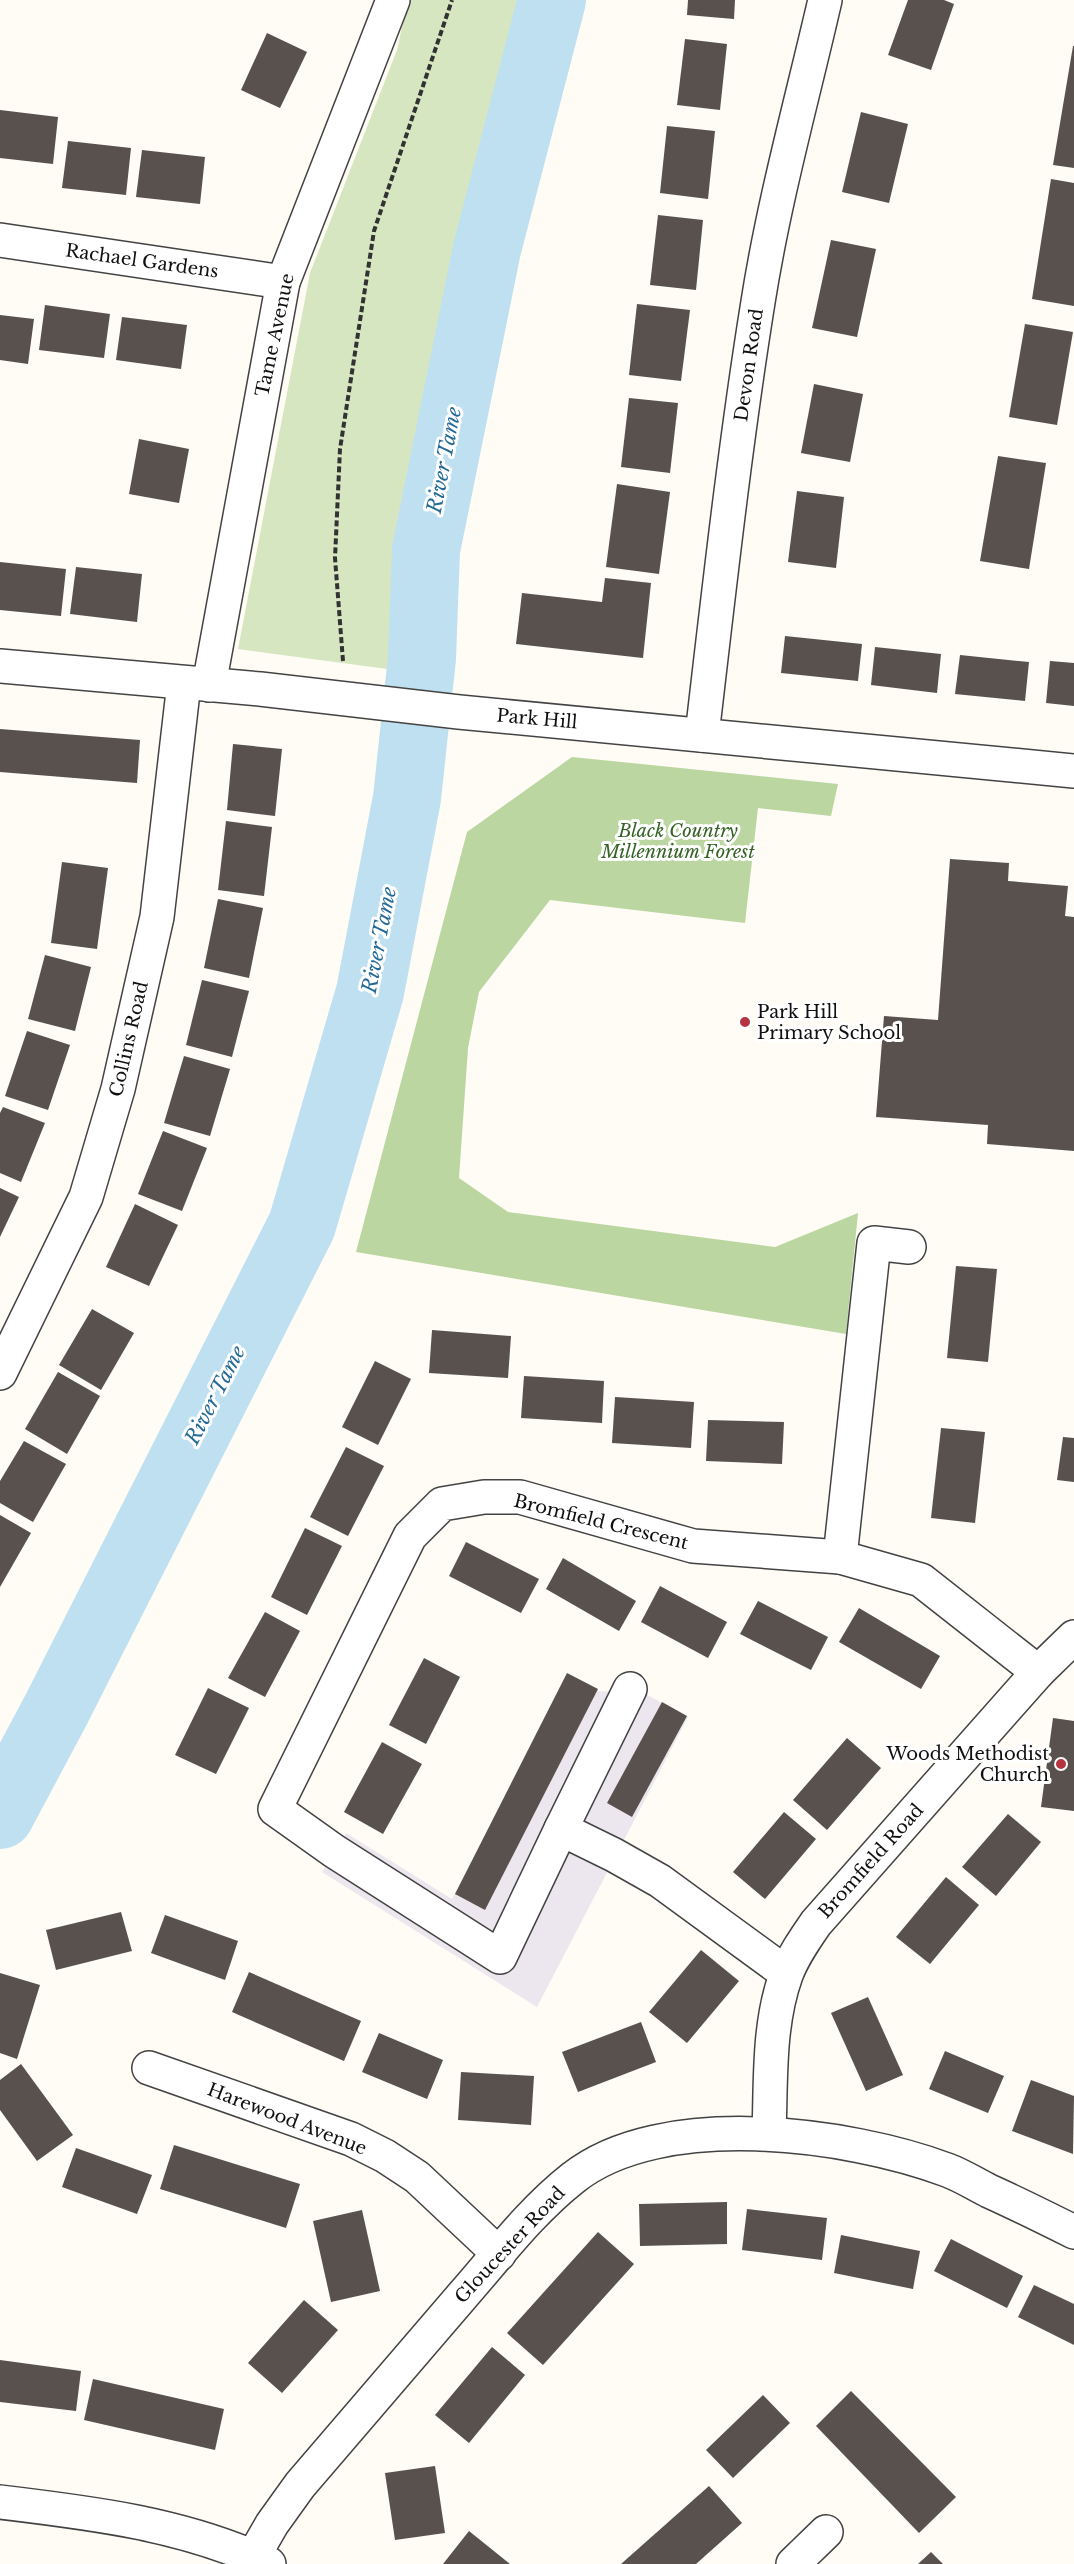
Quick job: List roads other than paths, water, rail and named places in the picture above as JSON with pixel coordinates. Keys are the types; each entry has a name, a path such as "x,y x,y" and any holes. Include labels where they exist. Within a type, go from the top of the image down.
{"street":[{"name":"Tame Avenue","path":"197,684 284,282 393,0"},
{"name":"Devon Road","path":"702,735 726,532 758,300 784,174 825,0"},
{"name":"Rachael Gardens","path":"0,240 284,282"},
{"name":"Park Hill","path":"0,666 1074,771"},
{"name":"Collins Road","path":"0,1373 86,1197 118,1089 157,917 197,684"},
{"path":"840,1557 874,1243 909,1247"},
{"name":"Bromfield Crescent","path":"561,1829 500,1957 334,1851 275,1809 410,1536 442,1504 484,1497 520,1497 693,1546 840,1557 921,1580 1038,1672"},
{"name":"Bromfield Road","path":"769,2133 777,2004 786,1973 801,1944 816,1923 1038,1672 1074,1637"},
{"path":"630,1689 561,1829 660,1881 786,1973"},
{"name":"Harewood Avenue","path":"149,2068 351,2139 385,2156 417,2177 499,2254"},
{"name":"Gloucester Road","path":"261,2560 272,2524 300,2485 542,2206 574,2177 599,2162 636,2148 680,2138 769,2133 825,2139 878,2149 948,2170 1074,2232"},
{"path":"0,2502 100,2514 174,2529 261,2560"},
{"path":"793,2564 826,2532"}],"waterway":[{"name":"River Tame","path":"0,1815 56,1710 302,1225 370,992 407,798 422,658 426,550 487,249 552,0"}],"place":[{"name":"Park Hill Primary School","path":"745,1022"},
{"name":"Woods Methodist Church","path":"1061,1764"}],"park label":[{"name":"Black Country Millennium Forest","path":"678,841"}]}
